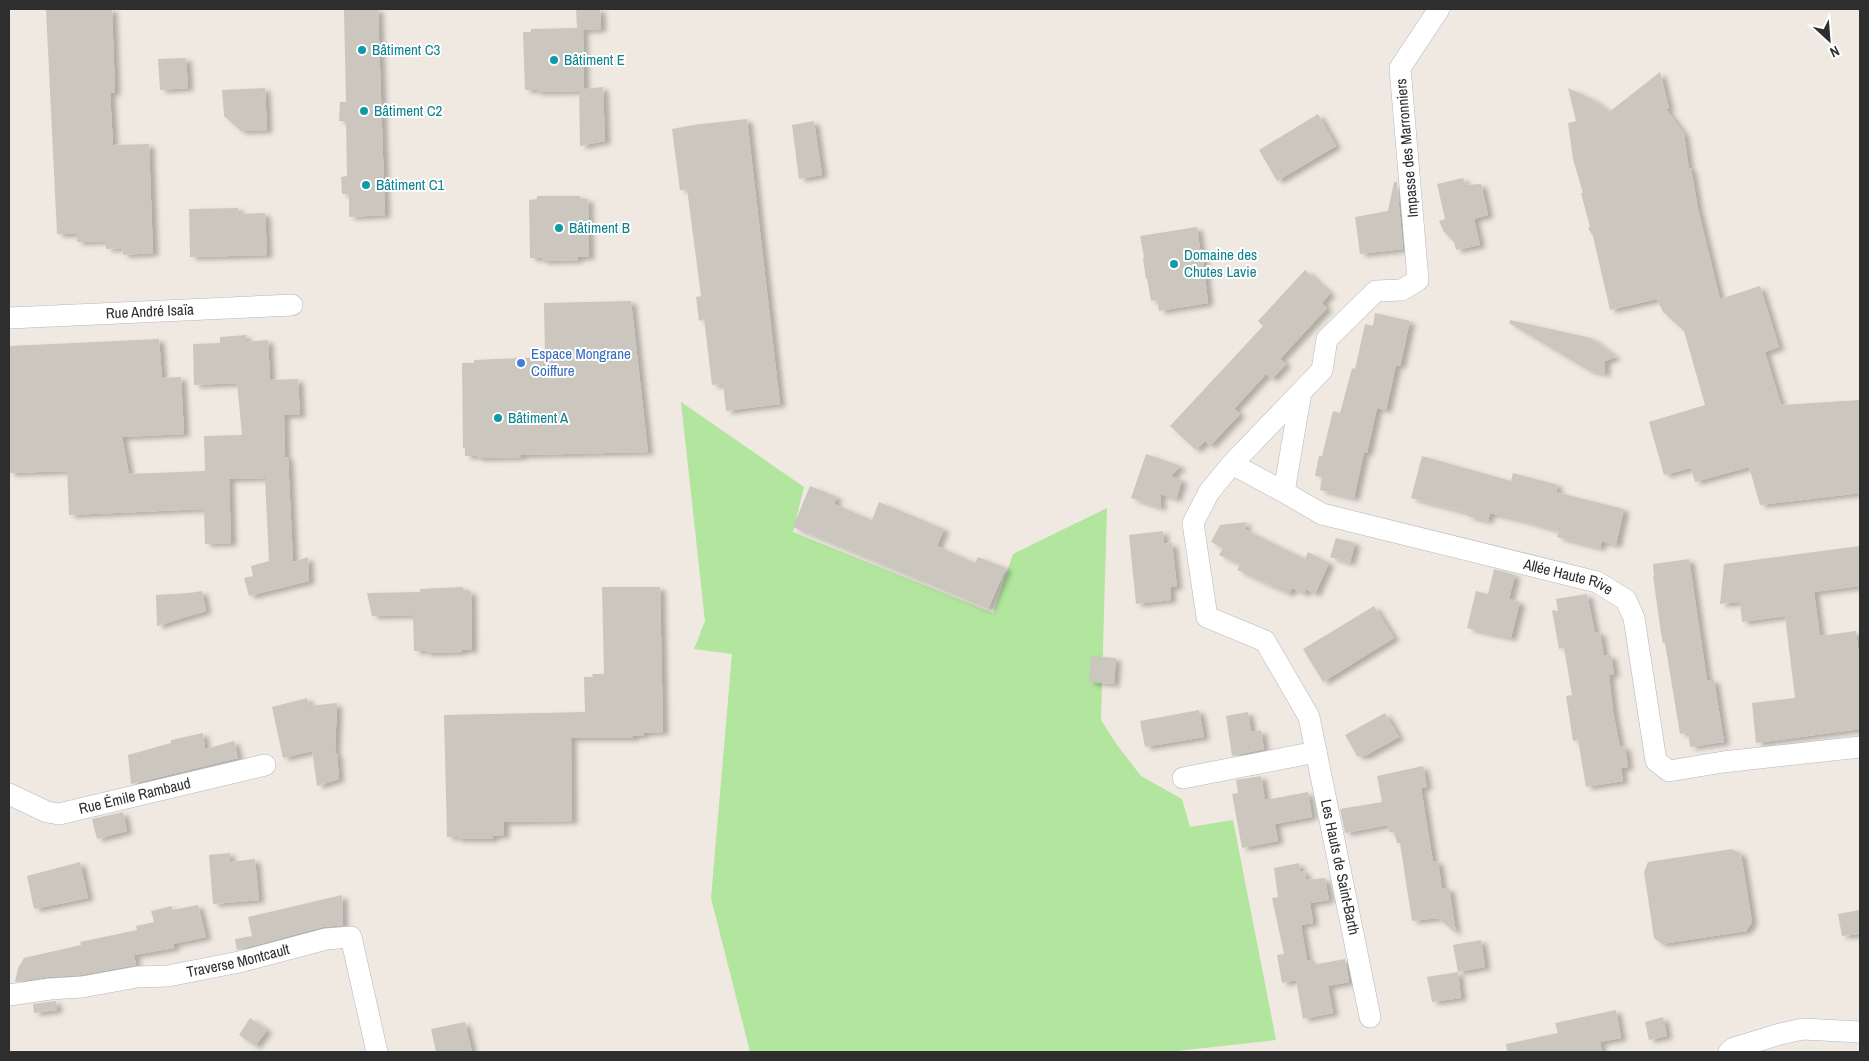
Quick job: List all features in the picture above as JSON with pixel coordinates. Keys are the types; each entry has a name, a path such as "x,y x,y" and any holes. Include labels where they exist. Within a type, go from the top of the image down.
{"street":[{"name":"Impasse des Marronniers","path":"1301,392 1322,370 1327,339 1376,291 1402,290 1418,280 1400,68 1439,9"},
{"name":"Rue André Isaïa","path":"9,318 292,304"},
{"path":"1232,464 1301,392"},
{"path":"1284,492 1301,392"},
{"name":"Allée Haute Rive","path":"1232,464 1322,514 1598,582 1612,590 1626,600 1634,618 1656,761 1668,771 1723,762 1860,747"},
{"name":"Les Hauts de Saint-Barth","path":"1232,464 1209,492 1194,523 1207,618 1265,641 1309,717 1370,1017"},
{"path":"1183,778 1316,752"},
{"name":"Rue Émile Rambaud","path":"9,794 47,812 59,814 265,765"},
{"name":"Traverse Montcault","path":"9,995 82,987 137,977 168,976 239,962 326,939 351,937 377,1052"},
{"path":"1729,1052 1734,1048 1803,1029 1860,1032"}],"green space":[{"path":"681,402 804,487 793,532 993,613 1013,554 1107,508 1101,720 1117,745 1141,776 1182,799 1190,827 1233,820 1276,1040 1168,1052 750,1052 711,898 732,654 694,649 705,621"}],"building":[{"path":"46,9 112,9 115,92 110,93 113,145 149,144 153,253 123,255 122,248 106,249 106,241 77,242 76,234 57,234"},
{"path":"344,9 378,9 385,215 349,217 349,194 342,194 341,177 347,176 346,121 339,121 340,102 346,102"},
{"name":"Bâtiment E","path":"576,9 600,9 601,29 583,30 584,89 603,87 605,141 580,146 579,91 537,92 537,90 525,90 523,32 531,32 531,29 577,28"},
{"path":"186,58 188,88 160,90 158,59"},
{"path":"1660,72 1669,108 1666,109 1684,134 1689,169 1691,168 1698,209 1720,299 1760,286 1779,347 1765,352 1781,405 1860,400 1860,493 1760,505 1749,467 1695,482 1691,468 1664,475 1649,422 1705,405 1684,331 1663,312 1657,299 1610,310 1593,236 1588,228 1590,227 1573,159 1568,123 1576,121 1568,88 1592,99 1609,112"},
{"path":"265,88 267,130 241,131 224,116 222,90"},
{"path":"1318,114 1336,146 1277,181 1259,150"},
{"path":"747,119 780,404 726,411 723,384 712,385 704,319 699,321 696,297 701,296 687,189 680,190 672,129"},
{"path":"814,121 822,175 799,179 792,125"},
{"path":"1463,178 1465,185 1481,184 1488,215 1474,219 1480,245 1456,250 1454,242 1444,232 1439,221 1445,219 1437,184"},
{"path":"1394,182 1397,182 1403,249 1360,254 1355,217 1388,211"},
{"name":"Bâtiment B","path":"537,196 580,196 581,199 588,199 589,257 578,257 578,260 542,261 542,258 530,258 529,200 537,199"},
{"path":"238,208 239,214 265,213 267,255 190,257 189,209"},
{"name":"Domaine des Chutes Lavie","path":"1197,227 1200,249 1202,249 1208,303 1159,311 1157,300 1151,301 1140,236"},
{"path":"1305,270 1330,293 1322,303 1327,308 1280,359 1286,364 1272,379 1266,374 1234,409 1240,414 1210,446 1205,441 1196,450 1170,426 1263,326 1258,321"},
{"path":"631,301 648,452 477,458 477,456 465,456 465,448 463,448 462,363 474,363 474,360 545,357 544,303"},
{"path":"1375,313 1410,321 1400,366 1396,365 1386,410 1377,408 1367,453 1364,452 1354,498 1320,490 1322,477 1315,476 1333,411 1340,413 1352,368 1355,369 1365,324 1373,326"},
{"path":"1510,320 1591,338 1616,357 1605,361 1605,374 1588,370 1509,323"},
{"path":"246,335 246,342 268,340 270,380 298,379 300,415 284,415 285,457 288,457 293,562 308,557 309,581 249,596 244,578 253,576 251,566 269,561 265,478 229,479 231,543 205,544 204,509 69,515 67,471 9,473 9,346 159,339 162,378 181,377 184,434 122,437 129,474 205,471 204,436 242,435 237,383 194,385 193,344 220,343 220,337"},
{"path":"1146,454 1181,466 1171,476 1182,480 1176,499 1160,494 1161,508 1131,498"},
{"path":"1422,456 1511,481 1513,473 1558,485 1556,492 1624,509 1616,545 1602,541 1600,548 1557,537 1559,531 1525,521 1490,513 1488,521 1467,516 1468,513 1411,498"},
{"path":"810,486 837,497 834,504 872,520 879,502 944,529 937,546 975,563 978,557 1006,568 988,609 793,527"},
{"path":"1247,522 1244,529 1305,559 1308,552 1329,563 1315,594 1306,589 1304,594 1292,588 1289,594 1237,570 1240,564 1219,555 1223,548 1211,542 1220,525"},
{"path":"1163,531 1164,544 1172,543 1177,587 1170,587 1171,600 1136,604 1129,535"},
{"path":"1336,538 1355,543 1350,563 1330,557"},
{"path":"1860,546 1860,586 1814,592 1820,636 1856,631 1860,665 1860,729 1756,743 1752,703 1795,698 1785,616 1742,622 1740,602 1720,604 1724,564"},
{"path":"1689,559 1707,680 1714,680 1724,742 1690,747 1688,732 1680,734 1665,643 1663,643 1661,633 1653,576 1653,564"},
{"path":"1494,569 1515,575 1509,599 1520,602 1511,638 1467,628 1476,591 1488,594"},
{"path":"463,587 463,591 471,591 472,650 462,650 461,652 426,653 426,651 414,651 413,615 372,616 367,593 420,592 420,589"},
{"path":"602,587 660,587 663,732 644,733 644,735 633,736 633,738 571,738 572,821 504,822 504,835 493,836 493,839 457,839 457,837 447,837 444,715 585,712 584,677 593,677 592,674 604,674"},
{"path":"202,591 206,611 157,626 156,595"},
{"path":"1587,594 1595,633 1600,632 1604,656 1611,655 1614,674 1609,675 1613,711 1620,747 1625,746 1628,767 1621,768 1623,781 1586,787 1578,740 1573,741 1566,696 1572,695 1564,648 1559,649 1552,610 1558,611 1556,599"},
{"path":"1374,606 1394,638 1323,682 1303,649"},
{"path":"1091,656 1116,658 1114,684 1089,682"},
{"path":"307,698 309,706 337,703 335,753 337,754 339,779 317,786 312,751 283,758 272,707"},
{"path":"1199,710 1204,737 1145,747 1140,721"},
{"path":"1248,712 1251,732 1261,730 1264,749 1232,756 1226,716"},
{"path":"1385,713 1399,737 1365,756 1357,756 1345,735"},
{"path":"203,733 205,749 234,741 238,758 131,784 128,755 171,743 171,740"},
{"path":"1423,766 1427,787 1421,788 1433,862 1438,861 1442,889 1449,888 1456,933 1438,918 1412,921 1400,843 1397,843 1394,832 1389,832 1388,825 1345,833 1340,809 1382,802 1377,776"},
{"path":"1261,776 1265,800 1308,792 1312,817 1275,824 1278,841 1242,848 1232,794 1238,793 1236,780"},
{"path":"123,812 127,831 97,839 92,819"},
{"path":"1732,849 1741,854 1752,922 1746,931 1662,944 1654,938 1644,872 1648,862"},
{"path":"230,853 230,862 255,859 259,900 213,904 209,855"},
{"path":"80,862 88,898 34,909 27,876"},
{"path":"1299,863 1300,872 1305,871 1306,880 1325,878 1329,900 1310,903 1313,923 1301,925 1307,960 1311,960 1312,965 1345,959 1349,982 1328,986 1333,1013 1303,1019 1296,980 1282,983 1277,955 1284,954 1272,898 1278,897 1274,868"},
{"path":"342,895 343,925 323,927 237,950 235,939 252,936 248,917"},
{"path":"198,905 206,937 173,944 174,948 134,955 136,965 80,975 15,982 18,968 24,958 81,945 80,942 137,930 136,926 154,922 151,911 172,906 172,910"},
{"path":"1860,910 1860,934 1842,936 1838,914"},
{"path":"1481,940 1485,967 1458,972 1453,945"},
{"path":"1458,972 1461,998 1432,1002 1427,977"},
{"path":"56,1001 57,1010 34,1013 33,1004"},
{"path":"1616,1010 1621,1038 1600,1042 1602,1052 1507,1052 1506,1044 1558,1033 1555,1023"},
{"path":"1663,1017 1667,1036 1649,1040 1645,1022"},
{"path":"250,1018 267,1030 255,1046 239,1035"},
{"path":"465,1022 472,1052 436,1052 431,1029"}],"place":[{"name":"Bâtiment C3","path":"362,50"},
{"name":"Bâtiment E","path":"554,60"},
{"name":"Bâtiment C2","path":"364,111"},
{"name":"Bâtiment C1","path":"366,185"},
{"name":"Bâtiment B","path":"559,228"},
{"name":"Domaine des Chutes Lavie","path":"1174,264"},
{"name":"Espace Mongrane Coiffure","path":"521,363"},
{"name":"Bâtiment A","path":"498,418"}]}
